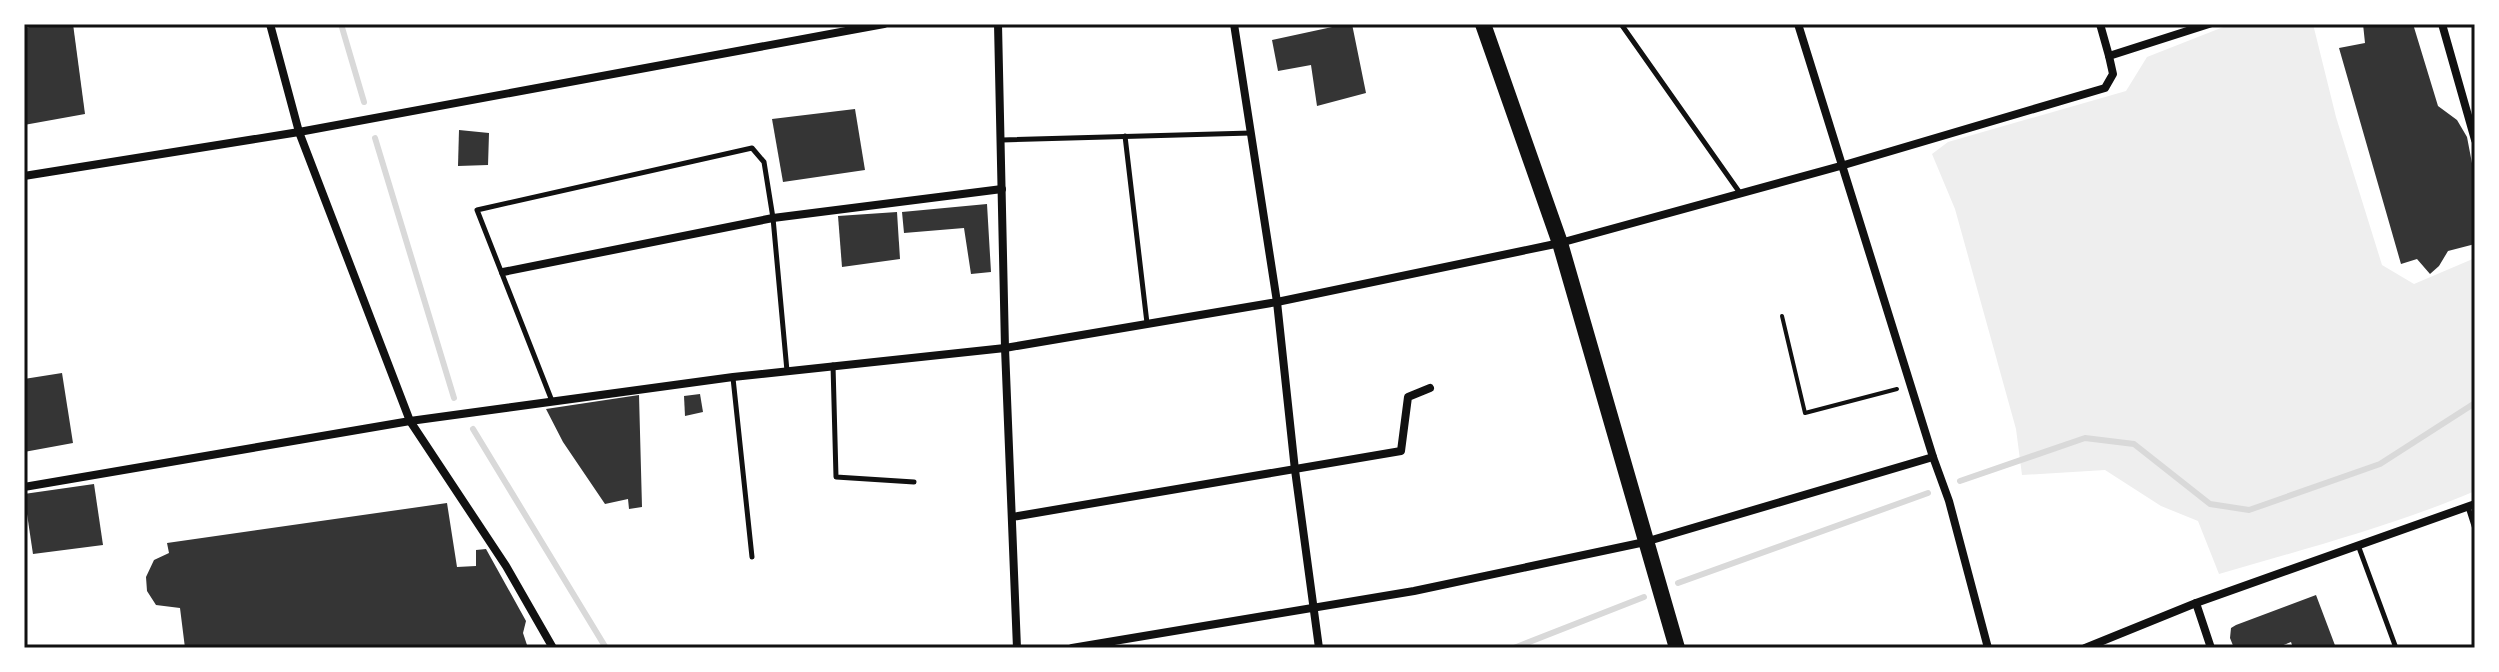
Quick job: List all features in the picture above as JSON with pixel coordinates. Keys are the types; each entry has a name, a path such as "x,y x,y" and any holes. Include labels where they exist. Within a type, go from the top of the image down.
{"main road":[{"path":"1483,24 1560,243 1677,648"}],"street":[{"path":"270,24 299,132 410,421 506,566 553,648"},
{"path":"24,176 299,132 884,24"},
{"path":"998,24 1005,348 1017,648"},
{"path":"1234,24 1277,302 1319,648"},
{"path":"1798,24 1949,501 1988,648"},
{"path":"24,487 410,421 733,377 1005,348 1277,302 1560,243 1844,165 2105,88 2113,74 2100,24"},
{"path":"2109,56 2209,24"},
{"path":"2442,24 2475,140"},
{"path":"503,272 773,218 1002,189"},
{"path":"1012,517 1401,451 1408,397 1430,388"},
{"path":"1072,648 1414,591 1645,542 1933,457"},
{"path":"2085,648 2196,603 2472,505"},
{"path":"2196,603 2211,648"}],"lane":[{"path":"1621,24 1740,193"},
{"path":"1002,140 1251,133"},
{"path":"1125,136 1147,324"},
{"path":"552,401 477,210 752,148 764,162 773,218 787,371"},
{"path":"833,365 836,477 914,482"},
{"path":"733,377 752,557"},
{"path":"2472,505 2475,529"},
{"path":"2358,544 2396,648"}],"path":[{"path":"1782,316 1805,413 1911,385"}],"shaded area":[{"path":"2231,24 2313,24 2336,117 2382,265 2414,284 2475,258 2475,491 2380,526 2219,574 2198,521 2161,506 2105,470 2022,475 2016,429 1955,209 1932,154 1948,142 2126,91 2147,57"}],"building":[{"path":"73,24 85,114 24,125 24,28"},
{"path":"1352,24 1366,93 1317,106 1311,65 1278,71 1272,40"},
{"path":"2363,24 2413,24 2438,106 2457,120 2467,137 2475,179 2475,244 2448,251 2430,274 2417,259 2401,264 2339,48 2365,43"},
{"path":"855,109 865,170 783,182 772,119"},
{"path":"459,130 489,133 488,165 458,166"},
{"path":"987,204 991,272 971,274 964,228 904,233 902,212"},
{"path":"897,212 900,259 842,267 838,216"},
{"path":"62,373 73,443 24,452 24,379"},
{"path":"700,394 703,412 685,416 684,396"},
{"path":"639,395 642,507 629,509 628,499 605,504 563,442 546,409"},
{"path":"94,484 103,545 33,554 24,494"},
{"path":"447,503 457,567 476,566 476,550 486,549 526,621 523,633 528,648 185,648 180,608 156,605 147,591 146,577 154,560 169,553 167,543"},
{"path":"2316,595 2336,648 2293,648 2291,642 2276,648 2234,648 2230,638 2231,628"}],"waterway":[{"path":"341,24 364,102"},
{"path":"375,138 454,398"},
{"path":"1960,481 2085,438 2134,444 2210,504 2249,510 2380,464 2475,403"},
{"path":"473,429 606,648"},
{"path":"1678,583 1928,493"},
{"path":"1514,648 1644,597"}]}
